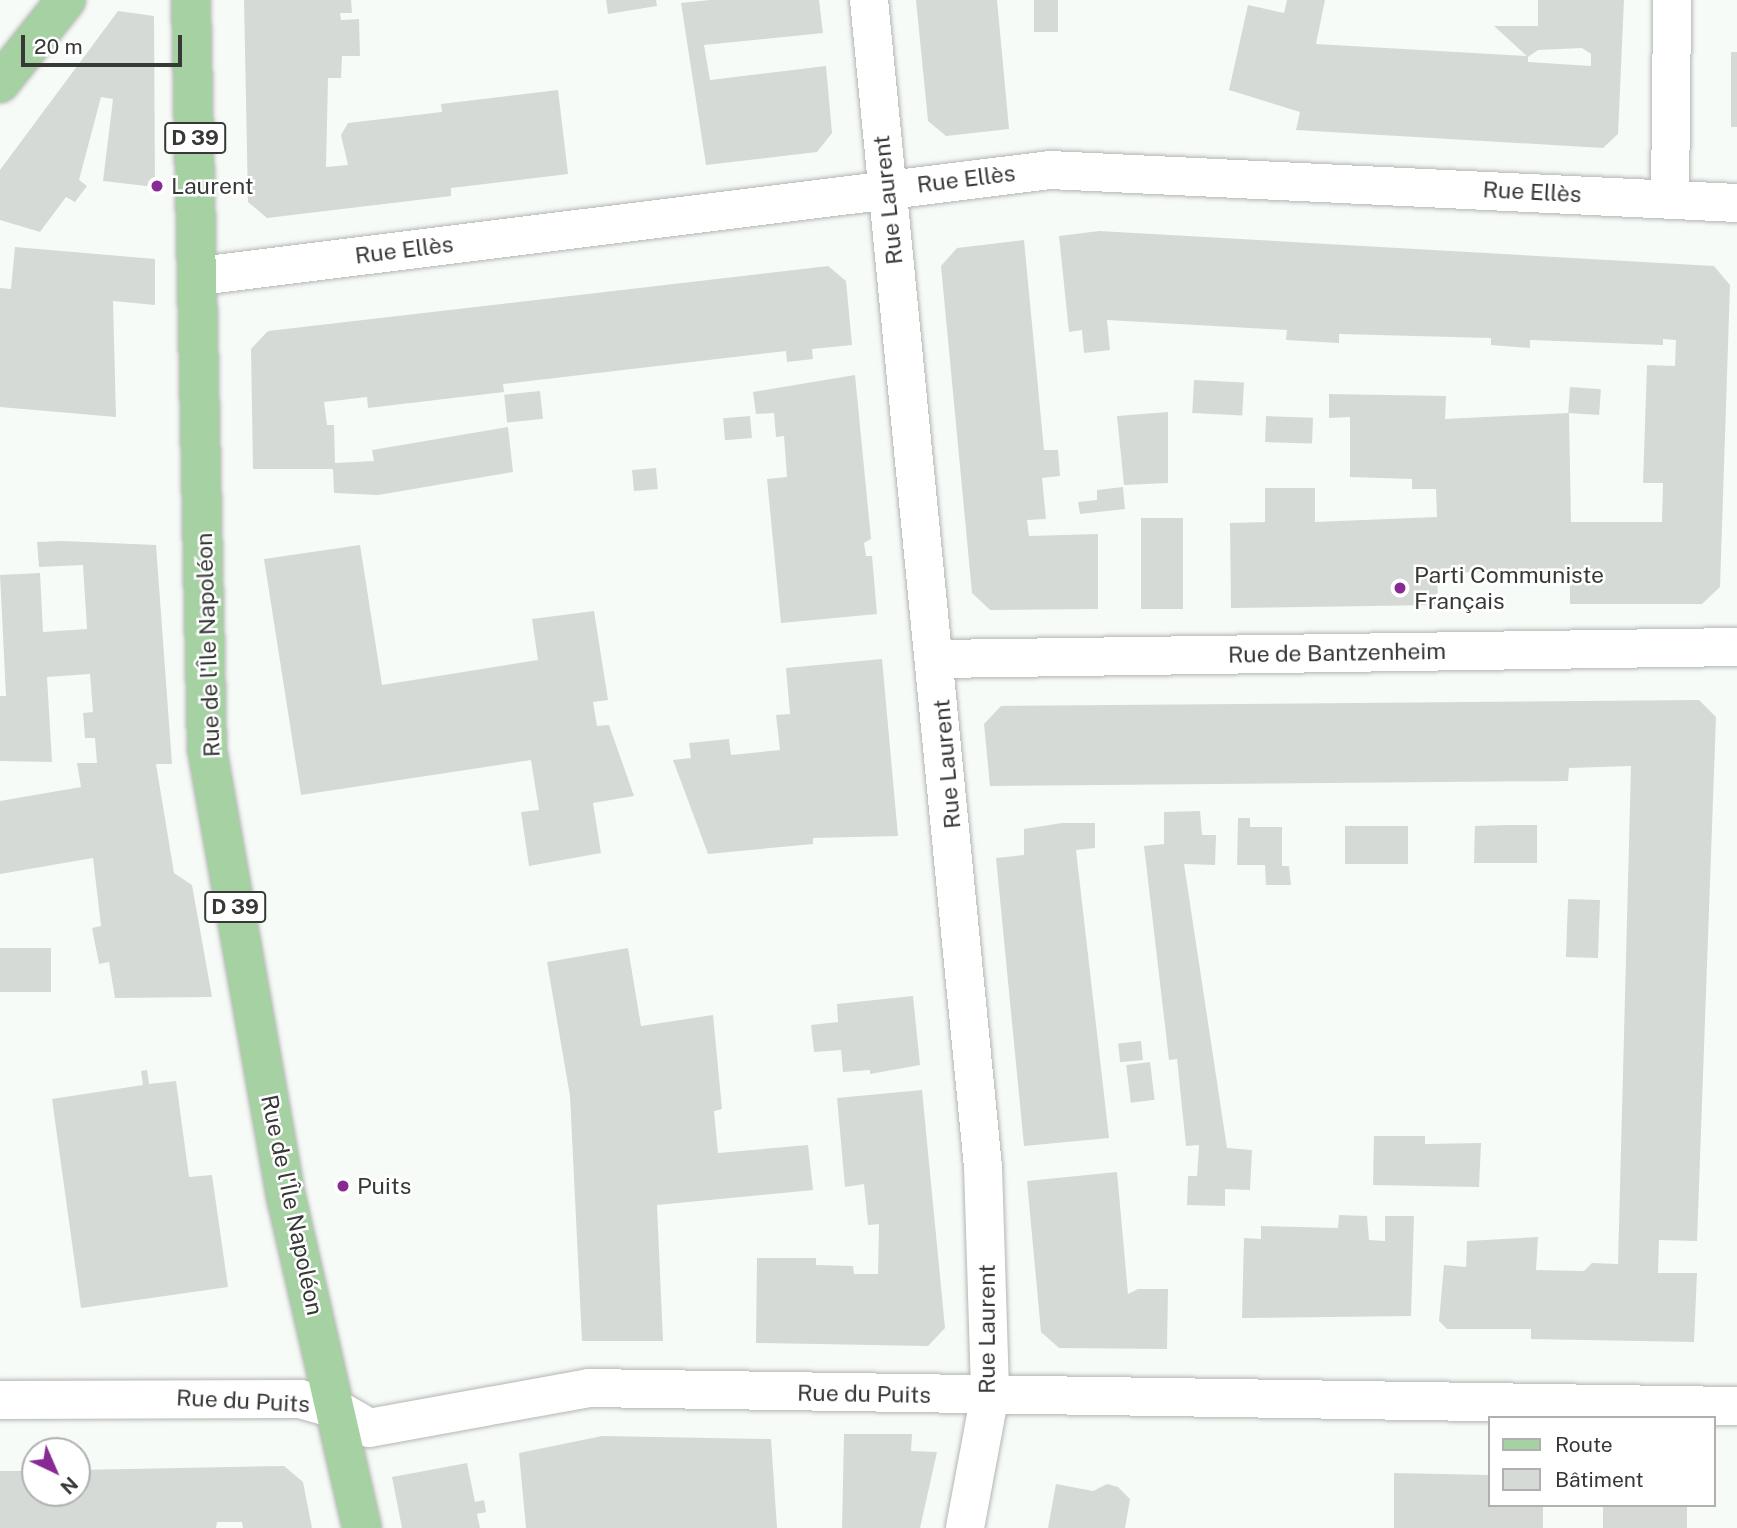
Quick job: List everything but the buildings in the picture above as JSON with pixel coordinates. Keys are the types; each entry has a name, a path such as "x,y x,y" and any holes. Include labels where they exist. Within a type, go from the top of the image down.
{"main road":[{"path":"0,83 66,0"},
{"name":"Rue de l'Île Napoléon","path":"191,0 200,276 208,749 287,1201 338,1410 362,1528"}],"street":[{"name":"Rue Laurent","path":"869,0 886,189 937,659 983,1167 990,1394 965,1528"},
{"path":"1670,199 1672,0"},
{"name":"Rue Ellès","path":"200,276 1050,170 1737,203"},
{"name":"Rue de Bantzenheim","path":"937,659 1737,647"},
{"name":"Rue du Puits","path":"0,1401 220,1395 300,1399 338,1410 369,1428 589,1388 1737,1406"}],"place":[{"name":"Laurent","path":"157,186"},
{"name":"Parti Communiste Français","path":"1400,588"},
{"name":"Puits","path":"343,1186"}]}
